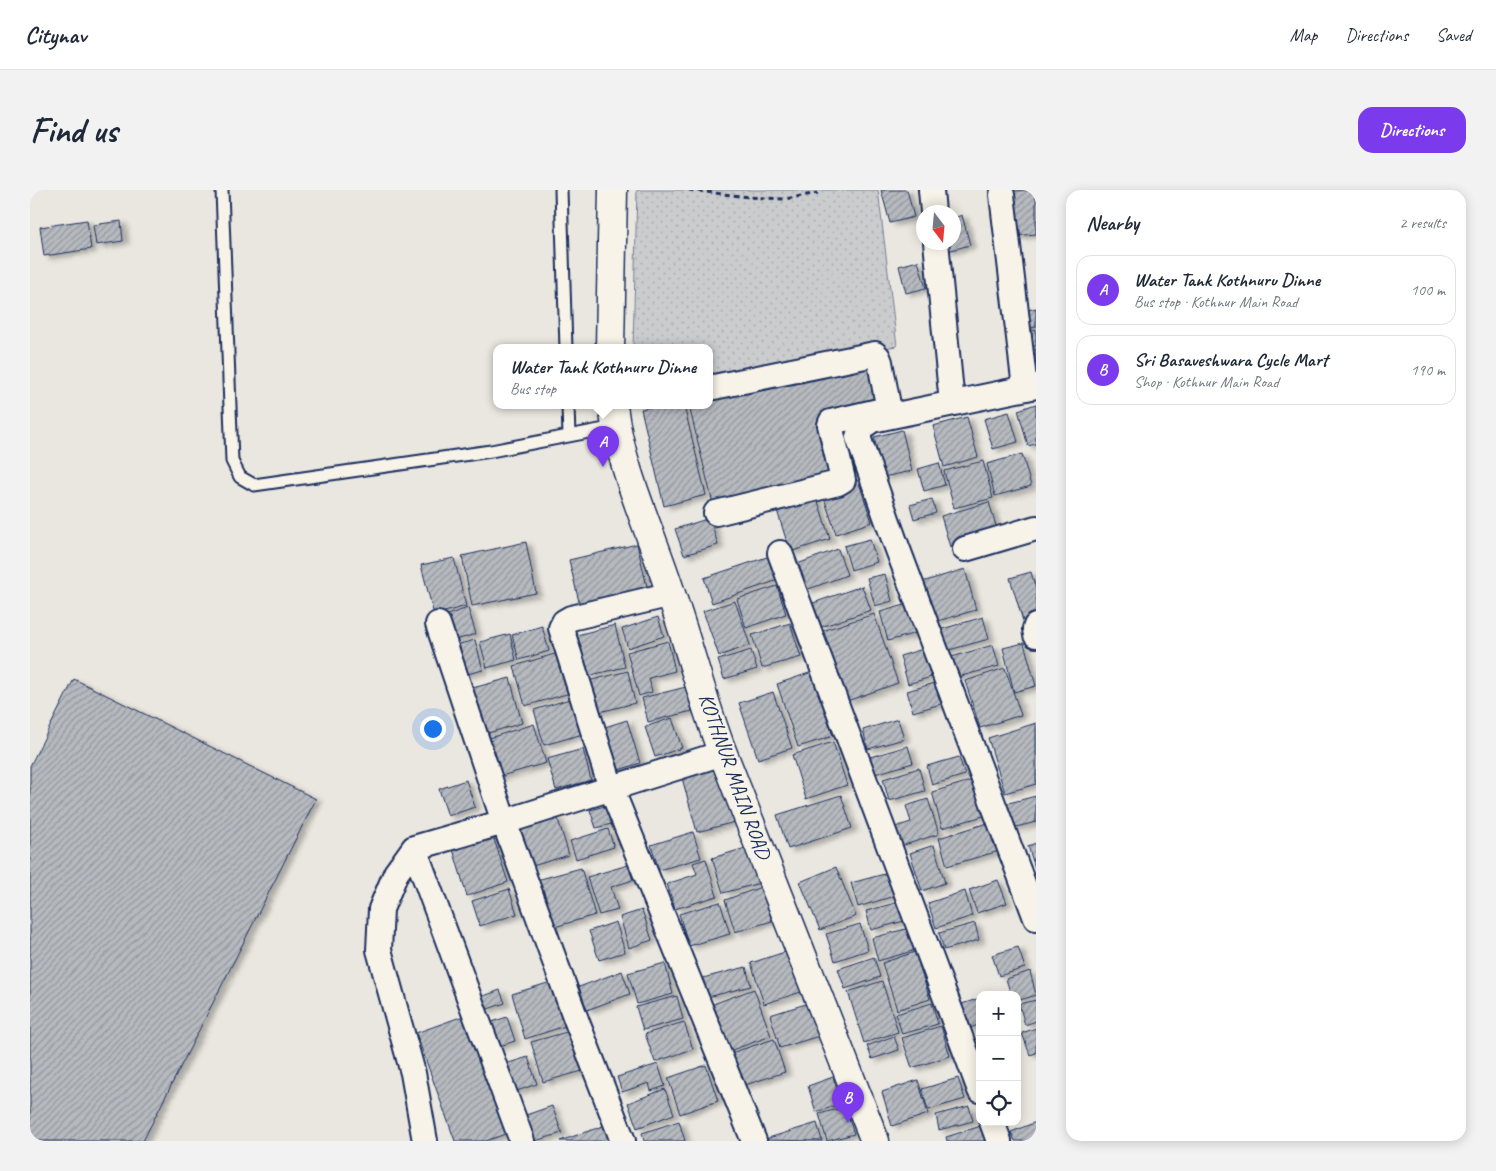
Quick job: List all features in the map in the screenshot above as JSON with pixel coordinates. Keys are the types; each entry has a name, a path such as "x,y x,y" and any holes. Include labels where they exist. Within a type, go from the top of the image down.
{"main road":[{"path":"610,344 613,190"},
{"name":"KOTHNUR MAIN ROAD","path":"617,412 623,456 646,526 672,594 723,753 876,1141"}],"street":[{"path":"931,190 933,205"},
{"path":"1002,195 1031,387 872,420 862,427 858,437 894,539 1036,918"},
{"path":"937,250 952,403"},
{"path":"713,387 875,354 880,362 888,404 888,408 883,410 831,422 830,425 843,480 838,483 716,513"},
{"path":"965,549 1036,528"},
{"path":"780,553 977,1081"},
{"path":"672,594 572,618 564,622 561,628 611,788 754,1141"},
{"path":"438,624 504,822 577,1022 623,1141"},
{"path":"1036,626 1036,635"},
{"path":"425,1141 413,1073 379,950 381,909 396,872 414,848 504,822 723,753"},
{"path":"414,848 522,1141"},
{"path":"993,1126 999,1141"}],"lane":[{"path":"222,190 232,461 240,477 254,485 491,451 569,436 617,412"},
{"path":"562,190 566,344"},
{"path":"568,409 569,436"}],"path":[{"path":"689,190 785,199 818,193"}],"shaded area":[{"path":"637,190 878,190 897,346 713,375 713,344 633,344"}],"building":[{"path":"881,190 907,190 914,217 890,223"},
{"path":"1036,190 1036,234 1014,236 1010,191"},
{"path":"961,215 970,245 961,247"},
{"path":"87,220 91,249 44,256 40,227"},
{"path":"121,221 123,241 96,245 93,225"},
{"path":"918,261 926,288 906,293 899,266"},
{"path":"1036,308 1036,327 1024,330 1020,312"},
{"path":"1036,330 1036,346 1027,348 1024,332"},
{"path":"1036,349 1036,383 1028,350"},
{"path":"874,357 885,405 818,422 832,479 714,508 690,409 713,409 713,396"},
{"path":"1036,404 1036,444 1028,446 1018,410"},
{"path":"641,409 685,409 706,495 664,506"},
{"path":"1009,412 1018,442 993,449 984,419"},
{"path":"967,417 978,457 944,467 933,426"},
{"path":"902,430 912,471 883,477 874,437"},
{"path":"1022,454 1031,486 995,496 987,464"},
{"path":"983,461 993,498 954,508 944,471"},
{"path":"939,463 945,485 924,491 918,469"},
{"path":"858,480 872,522 836,534 822,492"},
{"path":"816,495 830,539 790,552 776,507"},
{"path":"932,499 936,513 914,519 910,505"},
{"path":"989,502 998,533 950,547 941,516"},
{"path":"710,518 718,545 684,555 675,529"},
{"path":"870,539 877,562 851,570 844,546"},
{"path":"526,542 536,593 472,606 462,556"},
{"path":"637,544 648,591 580,606 569,560"},
{"path":"838,549 847,575 806,590 797,564"},
{"path":"770,556 778,580 712,603 704,578"},
{"path":"454,558 466,606 434,615 421,565"},
{"path":"965,569 976,610 934,622 922,582"},
{"path":"1031,572 1036,589 1036,618 1023,621 1010,578"},
{"path":"885,574 892,601 875,606 867,578"},
{"path":"777,586 786,614 746,628 737,599"},
{"path":"862,586 871,610 821,627 813,603"},
{"path":"735,601 750,645 719,656 703,611"},
{"path":"908,604 916,633 888,641 880,612"},
{"path":"468,608 476,634 449,642 441,617"},
{"path":"874,614 898,683 847,701 822,631"},
{"path":"658,617 664,636 628,648 622,629"},
{"path":"983,617 989,639 938,653 932,632"},
{"path":"790,623 801,657 762,668 752,635"},
{"path":"615,625 625,667 587,676 577,635"},
{"path":"542,626 549,651 519,660 512,635"},
{"path":"510,634 516,660 487,668 480,642"},
{"path":"475,640 483,670 460,676 452,646"},
{"path":"668,641 675,671 649,678 652,692 639,696 627,652"},
{"path":"1024,643 1036,686 1014,692 1003,648"},
{"path":"993,645 999,666 954,678 948,658"},
{"path":"923,649 931,677 908,684 900,656"},
{"path":"751,650 757,669 724,679 718,660"},
{"path":"558,653 570,693 525,706 514,666"},
{"path":"1005,668 1021,715 980,728 965,681"},
{"path":"628,671 635,703 592,714 584,682"},
{"path":"812,672 833,736 798,747 777,684"},
{"path":"510,678 522,723 478,736 465,690"},
{"path":"74,679 316,799 143,1141 30,1141 30,766"},
{"path":"935,683 941,704 913,712 907,691"},
{"path":"686,687 692,711 648,722 642,698"},
{"path":"773,692 792,748 758,759 739,703"},
{"path":"573,698 583,734 544,745 534,710"},
{"path":"672,718 682,748 655,757 645,727"},
{"path":"898,719 904,739 868,749 863,730"},
{"path":"627,720 640,763 619,770 605,727"},
{"path":"1036,723 1036,784 1005,793 988,738"},
{"path":"534,724 546,763 494,778 483,740"},
{"path":"833,742 847,785 806,799 792,755"},
{"path":"908,746 913,763 875,774 870,757"},
{"path":"583,749 591,780 556,790 547,759"},
{"path":"959,757 965,775 932,785 927,766"},
{"path":"720,767 735,822 697,832 682,778"},
{"path":"919,768 925,791 889,801 883,779"},
{"path":"977,779 987,815 942,828 932,792"},
{"path":"466,780 475,807 448,816 439,789"},
{"path":"841,795 852,828 788,849 777,815"},
{"path":"1036,796 1036,822 1012,828 1005,804"},
{"path":"928,799 939,834 901,846 895,827 911,822 906,806"},
{"path":"605,806 611,824 596,828 590,810"},
{"path":"557,816 569,855 529,867 517,828"},
{"path":"991,822 999,851 947,866 939,838"},
{"path":"608,829 614,847 576,859 570,841"},
{"path":"693,832 701,858 659,870 651,845"},
{"path":"492,833 508,882 467,896 452,846"},
{"path":"1036,843 1036,871 1028,846"},
{"path":"934,845 945,883 922,891 910,853"},
{"path":"749,847 760,883 723,893 712,858"},
{"path":"706,859 717,896 675,909 667,884 697,874 693,863"},
{"path":"628,865 633,880 611,887 618,910 599,915 587,877"},
{"path":"836,867 856,916 820,930 800,882"},
{"path":"581,868 595,915 551,928 537,880"},
{"path":"888,873 894,896 858,907 851,883"},
{"path":"998,880 1007,903 977,913 969,890"},
{"path":"761,887 772,921 735,932 725,900"},
{"path":"509,889 517,914 480,926 472,901"},
{"path":"965,891 972,916 936,928 928,903"},
{"path":"720,902 730,934 689,946 679,914"},
{"path":"899,902 904,921 871,930 866,911"},
{"path":"642,910 652,940 629,948 620,917"},
{"path":"616,922 625,952 599,960 589,931"},
{"path":"975,923 979,940 944,950 939,933"},
{"path":"860,924 868,950 835,961 826,934"},
{"path":"913,927 919,949 878,961 872,938"},
{"path":"1018,947 1025,968 999,976 992,955"},
{"path":"788,951 801,992 764,1004 751,963"},
{"path":"915,952 930,999 897,1010 882,963"},
{"path":"874,957 880,977 845,989 838,969"},
{"path":"665,963 673,994 637,1004 628,973"},
{"path":"746,967 751,986 708,997 703,978"},
{"path":"622,971 630,994 587,1010 579,987"},
{"path":"1030,971 1036,995 1021,1000 1021,991 1010,991 1006,979"},
{"path":"882,981 898,1032 864,1043 848,992"},
{"path":"551,982 565,1026 525,1039 512,994"},
{"path":"754,989 771,1036 729,1051 713,1004"},
{"path":"500,990 505,1003 485,1010 481,997"},
{"path":"677,996 683,1019 643,1030 636,1007"},
{"path":"976,999 976,1026 968,1029 959,1005"},
{"path":"1036,1000 1036,1021 1025,1025 1021,1004"},
{"path":"809,1003 819,1036 780,1048 770,1015"},
{"path":"932,1003 938,1024 902,1034 896,1014"},
{"path":"466,1015 508,1133 486,1141 455,1141 416,1033"},
{"path":"507,1017 515,1041 494,1048 486,1024"},
{"path":"684,1022 693,1049 655,1062 645,1034"},
{"path":"941,1026 950,1056 912,1068 902,1038"},
{"path":"1036,1028 1036,1053 1030,1055 1022,1033"},
{"path":"570,1031 582,1071 543,1082 531,1042"},
{"path":"894,1036 899,1050 872,1059 867,1046"},
{"path":"774,1039 785,1072 742,1086 731,1053"},
{"path":"528,1057 537,1084 508,1094 499,1066"},
{"path":"658,1064 665,1086 651,1091 649,1083 622,1092 617,1077"},
{"path":"706,1065 718,1101 680,1114 668,1078"},
{"path":"833,1077 842,1104 816,1112 808,1086"},
{"path":"958,1078 965,1099 928,1110 922,1089"},
{"path":"918,1080 928,1114 892,1126 882,1092"},
{"path":"665,1089 674,1114 637,1128 628,1103"},
{"path":"552,1106 562,1133 535,1141 526,1115"},
{"path":"969,1106 973,1121 939,1130 936,1115"},
{"path":"845,1107 854,1134 827,1141 819,1114"},
{"path":"679,1121 685,1141 644,1141 642,1133"},
{"path":"1036,1122 1036,1141 1015,1141 1011,1132"},
{"path":"817,1123 822,1141 762,1140"},
{"path":"606,1125 611,1141 560,1141"},
{"path":"981,1126 986,1141 947,1141 946,1137"}],"place":[{"name":"Water Tank Kothnuru Dinne","path":"603,467"},
{"name":"Sri Basaveshwara Cycle Mart","path":"848,1123"}]}
